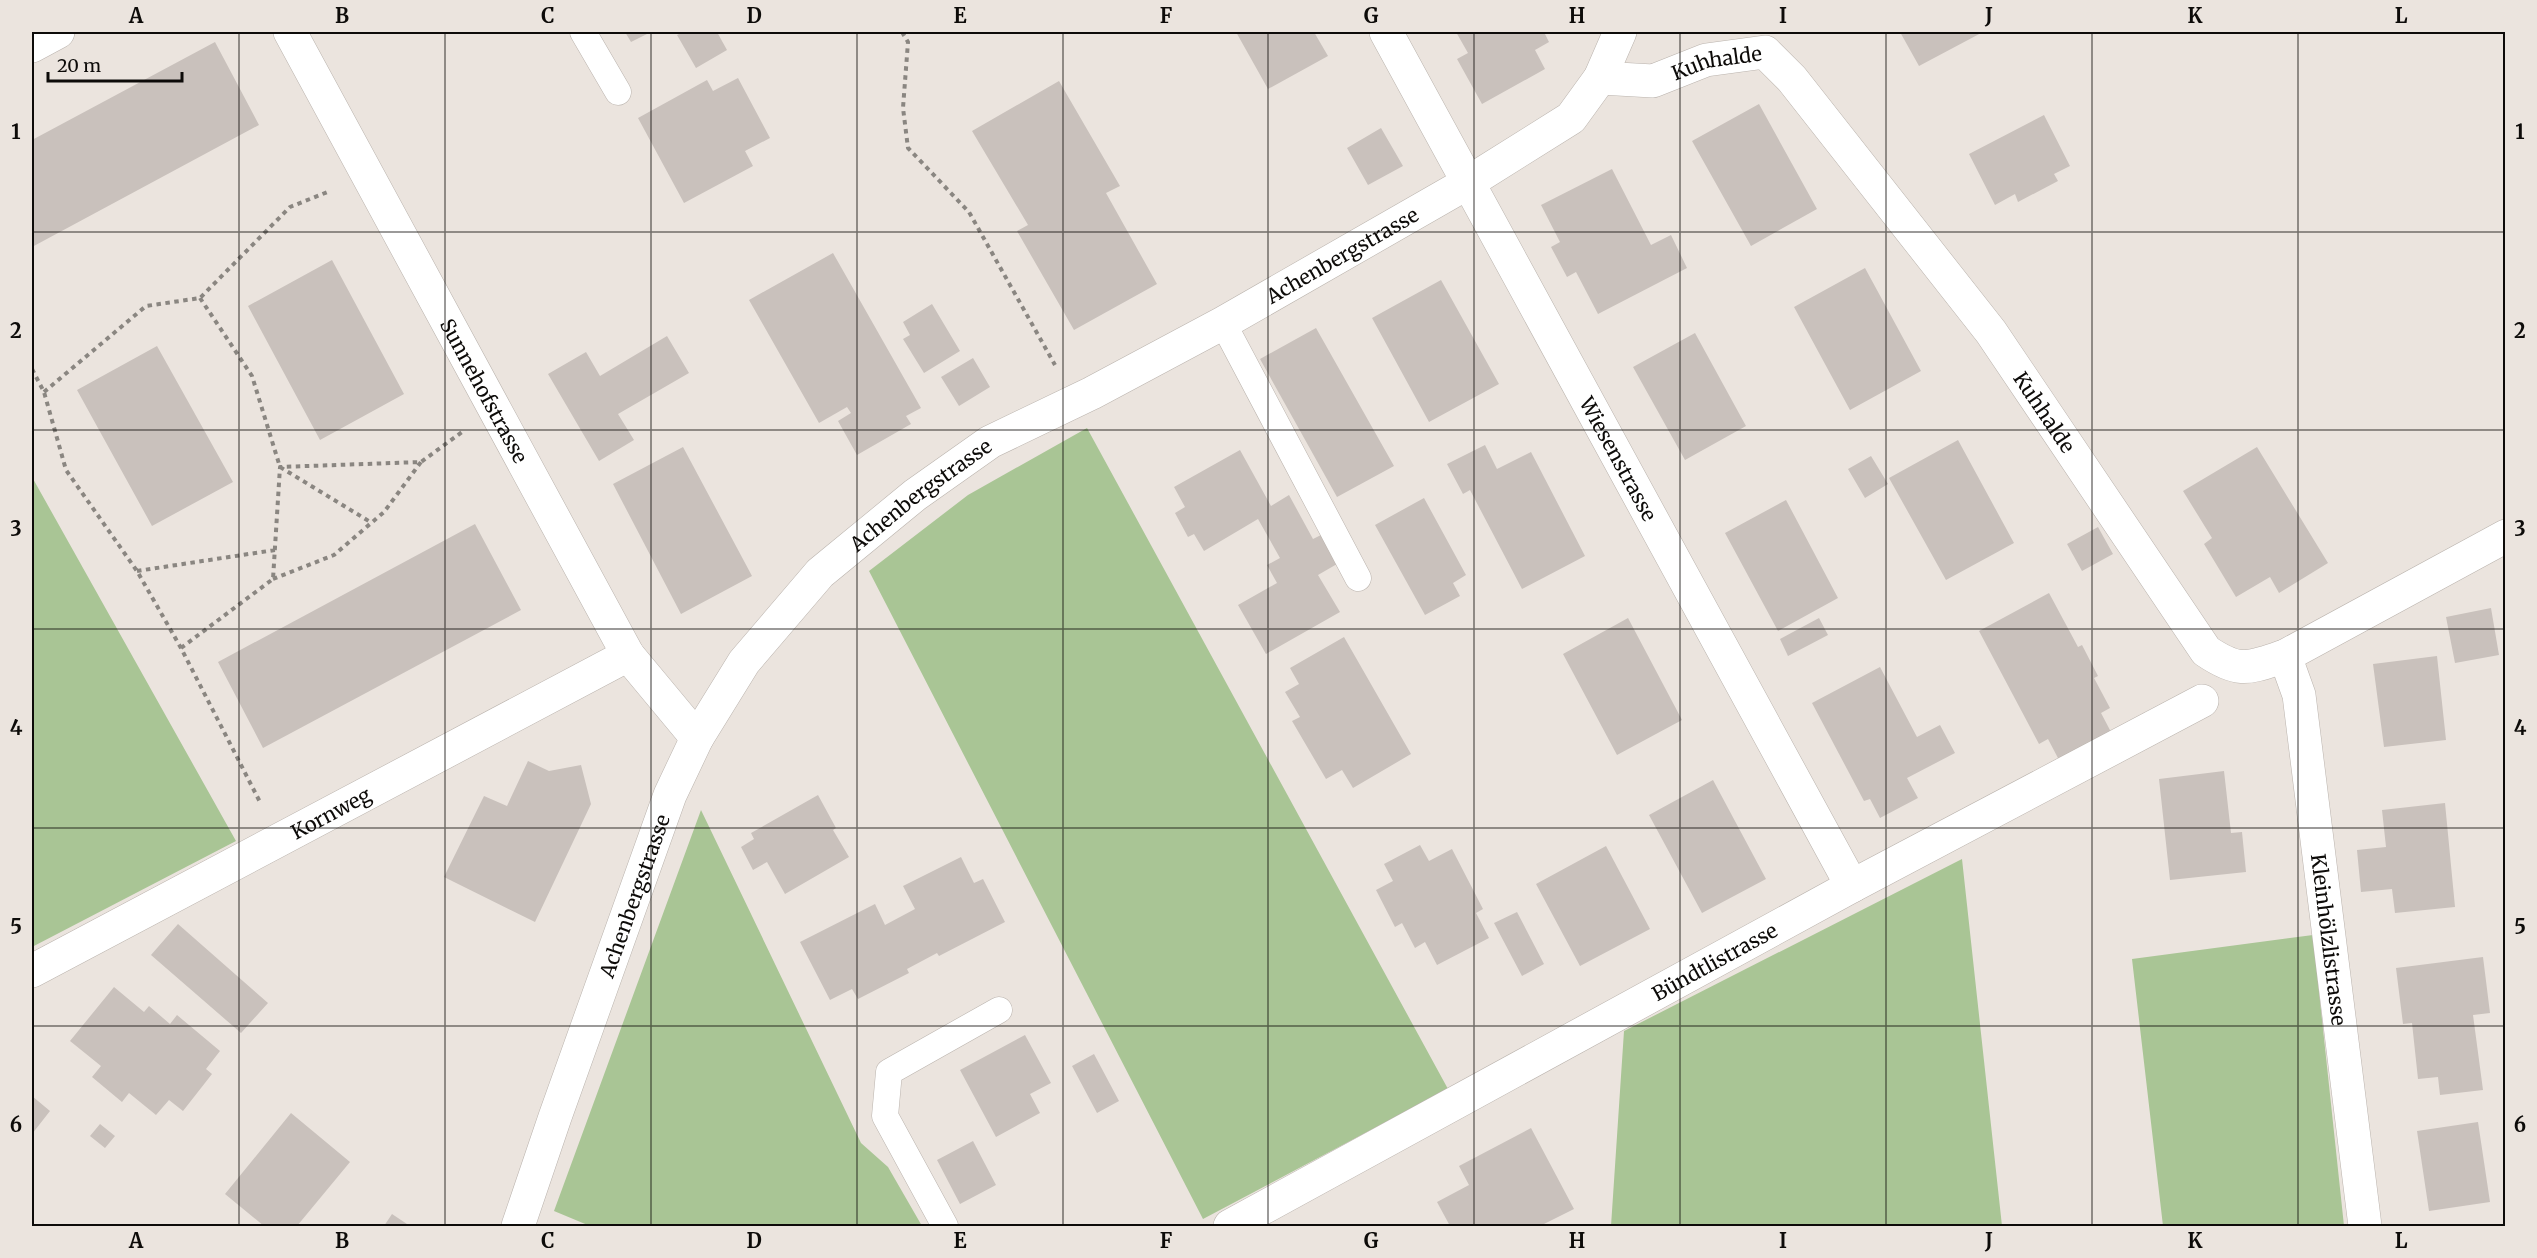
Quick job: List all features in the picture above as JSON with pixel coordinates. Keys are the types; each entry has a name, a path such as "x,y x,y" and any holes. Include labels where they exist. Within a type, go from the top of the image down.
{"street":[{"path":"32,46 58,32"},
{"name":"Sunnehofstrasse","path":"290,32 628,655 697,738"},
{"name":"Wiesenstrasse","path":"1386,32 1852,886"},
{"name":"Achenbergstrasse","path":"518,1227 670,795 697,738 744,662 820,573 915,495 990,442 1075,401 1223,323 1469,182 1571,118 1600,78 1620,32"},
{"name":"Kuhhalde","path":"1600,78 1653,81 1706,60 1765,52 1792,79 1991,332 2206,651 2227,665 2252,667 2285,656 2505,536"},
{"name":"Kornweg","path":"32,971 628,655"},
{"name":"Kleinhölzlistrasse","path":"2285,656 2299,695 2365,1227"},
{"name":"Bündtlistrasse","path":"1230,1227 1852,886 2202,702"}],"lane":[{"path":"583,32 618,92"},
{"path":"1223,323 1358,578"},
{"path":"945,1227 885,1116 889,1072 999,1010"}],"path":[{"path":"902,32 908,42 903,108 908,148 969,212 1075,401"},
{"path":"44,392 146,306 200,298 290,207 370,176"},
{"path":"200,298 252,376 280,467 273,579"},
{"path":"32,369 44,392 66,470 137,571 181,648 279,839"},
{"path":"181,648 273,579 334,555 384,512 421,462 495,409"},
{"path":"280,467 421,462"},
{"path":"280,467 372,522"},
{"path":"137,571 275,549"}],"green space":[{"path":"1087,428 1448,1089 1203,1219 869,571 968,495"},
{"path":"32,477 236,841 32,947"},
{"path":"701,810 861,1143 888,1167 922,1226 590,1226 554,1211"},
{"path":"1962,859 2002,1226 1611,1226 1624,1031"},
{"path":"2313,935 2344,1226 2163,1226 2132,959"}],"building":[{"path":"625,32 651,32 631,42"},
{"path":"683,32 717,32 727,50 696,68 677,35"},
{"path":"1236,32 1314,32 1328,56 1268,89"},
{"path":"1456,32 1544,32 1549,42 1535,50 1545,69 1482,104 1457,59 1468,53"},
{"path":"1900,32 1983,32 1919,66"},
{"path":"215,42 259,125 32,247 32,140"},
{"path":"738,78 770,138 745,151 753,166 684,203 638,118 707,80 713,91"},
{"path":"1059,81 1120,186 1106,193 1157,284 1074,330 1017,231 1028,225 972,131"},
{"path":"1759,104 1817,209 1751,246 1692,141"},
{"path":"2044,115 2070,166 2054,174 2058,181 2018,202 2015,194 1995,205 1969,154"},
{"path":"1381,128 1403,166 1368,185 1347,148"},
{"path":"1612,169 1651,245 1671,235 1687,268 1598,314 1576,272 1567,277 1551,247 1560,242 1541,205"},
{"path":"833,253 921,408 906,416 911,424 857,455 838,421 851,413 847,407 819,423 749,300"},
{"path":"332,260 404,394 320,440 248,306"},
{"path":"1865,268 1921,371 1850,410 1794,307"},
{"path":"1441,280 1499,384 1429,422 1372,318"},
{"path":"932,304 960,351 924,373 903,339 910,335 903,322"},
{"path":"1316,328 1394,466 1337,497 1260,359"},
{"path":"1695,333 1746,426 1685,460 1633,367"},
{"path":"667,336 689,373 618,414 634,440 599,461 548,374 586,352 600,376"},
{"path":"157,346 233,482 152,526 77,390"},
{"path":"973,358 990,387 959,406 941,377"},
{"path":"1958,440 2014,543 1946,580 1889,478"},
{"path":"1485,445 1497,469 1531,452 1585,556 1522,589 1470,490 1463,494 1447,464"},
{"path":"683,447 752,576 681,614 613,484"},
{"path":"2257,447 2328,563 2279,593 2270,577 2236,597 2204,544 2212,538 2183,491"},
{"path":"1240,450 1271,506 1289,495 1313,539 1321,535 1337,564 1318,575 1340,612 1266,654 1238,605 1277,583 1267,565 1280,558 1258,519 1204,551 1194,534 1188,537 1175,513 1185,507 1174,487"},
{"path":"1871,456 1888,484 1865,498 1848,469"},
{"path":"1424,498 1466,575 1453,583 1460,596 1425,615 1375,525"},
{"path":"1786,500 1838,598 1778,631 1725,533"},
{"path":"475,524 521,610 263,748 218,662"},
{"path":"2098,527 2113,554 2082,571 2067,544"},
{"path":"2049,593 2078,647 2082,645 2098,676 2094,678 2110,708 2101,713 2111,732 2059,760 2048,739 2039,744 1979,631"},
{"path":"2491,608 2499,655 2455,663 2446,617"},
{"path":"1628,618 1682,720 1617,755 1563,654"},
{"path":"1819,618 1828,635 1788,656 1780,639"},
{"path":"1344,637 1411,754 1353,788 1342,770 1326,779 1292,721 1300,717 1285,692 1299,684 1290,668"},
{"path":"2437,656 2446,740 2384,747 2373,664"},
{"path":"1880,667 1917,737 1940,725 1955,753 1907,778 1918,798 1880,818 1870,799 1864,801 1812,703"},
{"path":"528,761 549,771 581,765 591,804 535,922 444,877 484,796 507,806"},
{"path":"2224,771 2231,833 2242,832 2246,872 2170,880 2159,779"},
{"path":"1713,780 1766,879 1702,913 1649,815"},
{"path":"818,795 836,828 833,830 849,857 785,894 767,862 753,870 741,847 754,839 751,833"},
{"path":"2445,803 2455,907 2395,913 2392,889 2361,892 2357,850 2386,847 2382,810"},
{"path":"1420,845 1429,861 1452,849 1483,909 1476,913 1489,938 1437,965 1425,942 1415,948 1402,923 1395,927 1376,890 1393,881 1384,864"},
{"path":"1606,846 1650,929 1580,966 1536,884"},
{"path":"961,857 974,883 983,879 1005,922 939,956 937,953 907,969 909,973 858,999 852,989 830,1000 800,942 875,904 885,925 915,909 903,886"},
{"path":"1517,912 1544,964 1522,976 1494,923"},
{"path":"178,924 268,1003 241,1033 151,955"},
{"path":"2483,957 2490,1013 2473,1015 2483,1090 2440,1095 2438,1077 2418,1079 2412,1023 2403,1024 2396,968"},
{"path":"114,987 144,1012 149,1006 170,1024 177,1015 220,1051 206,1069 212,1074 183,1111 169,1100 156,1115 129,1093 122,1102 92,1077 101,1066 70,1041"},
{"path":"1025,1035 1051,1083 1030,1094 1040,1113 996,1137 960,1070"},
{"path":"1094,1054 1119,1101 1097,1113 1072,1066"},
{"path":"32,1096 50,1111 32,1134"},
{"path":"291,1113 350,1162 297,1226 264,1226 225,1194"},
{"path":"2478,1122 2490,1202 2429,1211 2417,1131"},
{"path":"100,1124 115,1136 105,1148 90,1136"},
{"path":"1531,1128 1574,1209 1540,1226 1450,1226 1437,1202 1469,1185 1459,1166"},
{"path":"973,1141 996,1185 960,1204 937,1160"},
{"path":"392,1214 410,1226 384,1226"}]}
